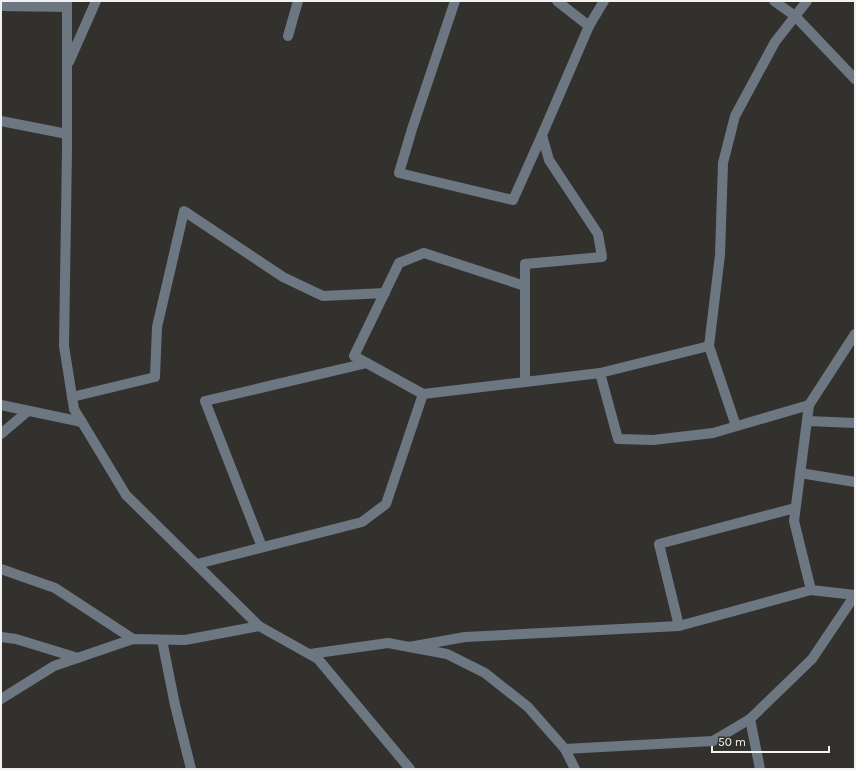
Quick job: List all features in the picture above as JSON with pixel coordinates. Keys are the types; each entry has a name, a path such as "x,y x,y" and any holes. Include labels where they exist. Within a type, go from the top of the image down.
{"street":[{"path":"67,66 96,1"},
{"path":"288,36 298,1"},
{"path":"455,1 412,129 399,173 513,200 589,26 604,1"},
{"path":"557,1 589,26"},
{"path":"774,1 795,16 855,79"},
{"path":"736,426 710,346 720,255 723,163 735,116 775,42 807,1"},
{"path":"1,6 67,4 64,346 74,409 126,495 259,626 318,658 410,769"},
{"path":"1,120 67,134"},
{"path":"525,382 525,264 602,257 598,234 549,160 542,135"},
{"path":"72,397 155,377 158,327 184,211 283,277 323,296 385,293"},
{"path":"525,286 424,253 399,263 354,356 423,394 600,373 710,346"},
{"path":"811,590 794,521 809,405 855,334"},
{"path":"262,547 205,401 367,363"},
{"path":"600,373 618,439 653,440 713,434 809,405"},
{"path":"197,564 362,522 386,504 423,394"},
{"path":"1,405 82,422"},
{"path":"1,434 28,410"},
{"path":"807,421 855,423"},
{"path":"800,473 855,482"},
{"path":"679,626 659,544 795,508"},
{"path":"1,569 55,588 133,639"},
{"path":"409,647 465,637 679,626 811,590 855,595 812,659 750,719 713,741 565,749"},
{"path":"1,699 54,666 133,639 185,640 259,626"},
{"path":"1,637 78,658"},
{"path":"162,640 175,706 191,769"},
{"path":"310,654 388,643 447,654 485,673 528,707 565,749 574,769"},
{"path":"750,719 760,769"}]}
